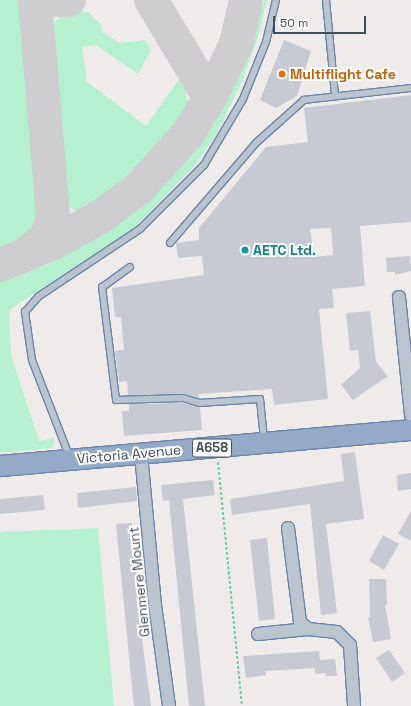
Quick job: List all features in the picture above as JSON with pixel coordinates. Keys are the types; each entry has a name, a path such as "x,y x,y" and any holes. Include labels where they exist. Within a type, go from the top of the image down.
{"highway":[{"name":"Victoria Avenue","path":"4,467 70,459 265,444 411,430"}],"street":[{"path":"399,297 411,416"},
{"name":"Glenmere Mount","path":"141,454 155,605 169,706"},
{"path":"288,528 300,622 308,629"},
{"path":"258,634 308,629 337,632 350,645 354,706"}],"lane":[{"path":"70,459 32,360 25,312 39,296 140,230 204,165 243,99 266,42 276,0"},
{"path":"326,0 335,96"},
{"path":"170,243 257,142 304,100 411,88"},
{"path":"130,267 102,287 116,400 183,398 199,403 260,400 265,444"}],"path":[{"path":"217,447 242,706"}],"green space":[{"path":"0,0 23,0 41,219 32,236 0,249"},
{"path":"264,0 267,0 258,37 242,81 217,133 195,165 135,227 9,310 11,355 39,441 54,438 54,444 52,448 0,453 0,281 47,265 91,241 127,216 162,183 191,149 219,108 218,104 223,101 232,83 256,9 263,5"},
{"path":"66,11 88,12 101,25 102,32 120,43 145,40 151,50 138,74 96,45 82,47 87,82 146,126 180,78 185,88 188,106 161,142 126,179 83,213 74,210 66,203 50,27"},
{"path":"98,528 114,706 0,706 0,532"}],"building":[{"name":"Multiflight Cafe","path":"284,40 311,51 297,96 276,108 260,100"},
{"name":"AETC Ltd.","path":"411,95 411,222 360,226 365,286 332,289 334,308 319,309 328,399 274,405 272,389 199,394 199,398 183,394 128,395 127,381 119,382 115,351 124,350 121,317 115,317 112,288 204,275 202,256 178,258 176,243 199,240 199,228 266,147 308,142 304,108","holes":["331,228 333,255 314,257 310,229"]},
{"path":"410,256 411,271 395,275 395,272 387,272 386,258"},
{"path":"370,311 376,362 388,376 353,400 341,385 360,368 358,350 350,351 346,313"},
{"path":"182,403 200,407 202,430 124,436 122,411 129,411 129,404"},
{"path":"355,452 364,519 326,524 337,613 321,615 310,504 232,515 230,499 344,481 341,454"},
{"path":"411,473 411,489 398,491 397,475"},
{"path":"213,480 215,495 183,499 205,706 189,706 169,500 163,501 161,485"},
{"path":"136,487 137,501 78,508 77,493"},
{"path":"43,495 45,510 0,514 0,499"},
{"path":"411,511 411,541 398,534"},
{"path":"132,523 143,647 151,706 134,706 116,524"},
{"path":"383,535 399,544 384,570 369,561"},
{"path":"267,538 275,619 259,621 250,540"},
{"path":"369,579 386,579 387,605 385,605 391,639 373,642 368,617 370,617"},
{"path":"389,650 405,673 392,682 376,658"},
{"path":"319,651 320,660 335,659 337,676 326,676 326,673 315,674 315,668 265,671 266,675 246,678 243,656"}],"taxiway":[{"path":"27,254 47,236 53,215 35,0"},
{"path":"57,0 69,0"},
{"path":"151,0 210,98"},
{"path":"0,265 54,243 100,217 138,189 188,134 210,98 236,44 246,0"}],"place":[{"name":"Multiflight Cafe","path":"282,74"},
{"name":"AETC Ltd.","path":"245,250"}]}
